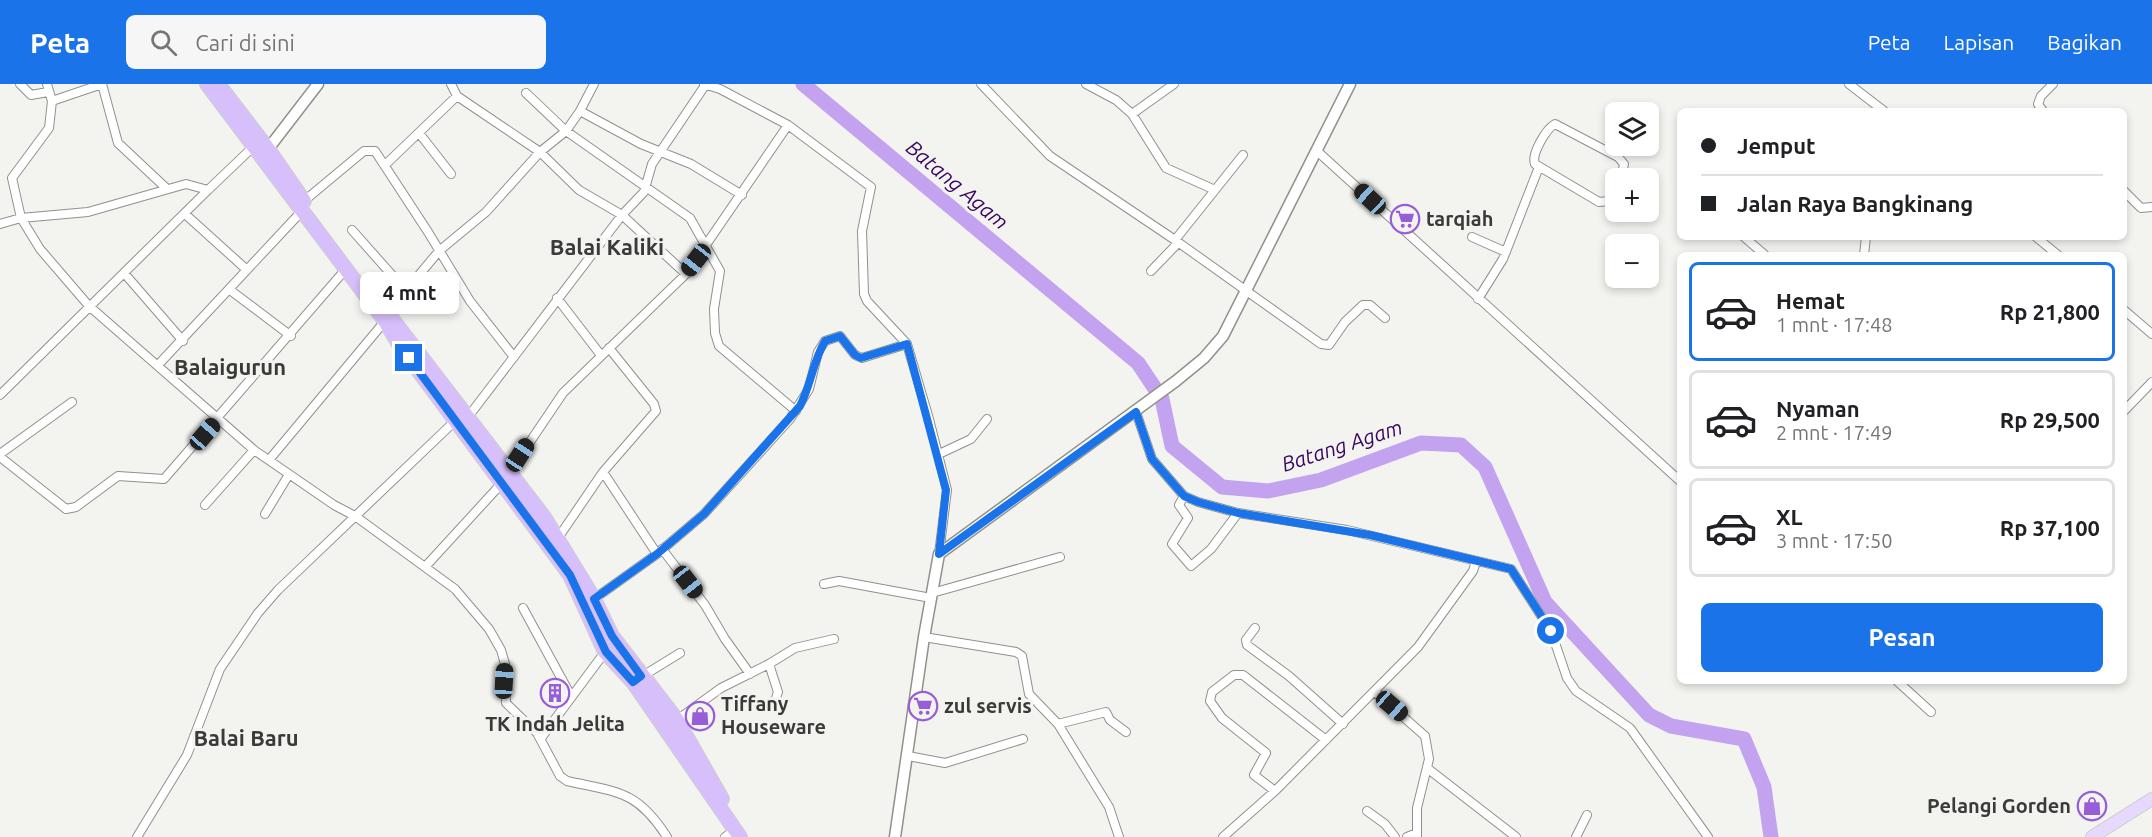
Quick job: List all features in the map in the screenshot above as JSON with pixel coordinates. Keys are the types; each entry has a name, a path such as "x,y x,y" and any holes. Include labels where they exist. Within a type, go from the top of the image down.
{"highway":[{"path":"207,84 253,147 391,323 539,521 570,575 606,652 637,679 677,720 721,804 733,835"},
{"path":"218,84 268,149 302,207 345,270 369,295"},
{"path":"539,521 558,538 637,679 721,804 750,837"}],"main road":[{"path":"2092,837 2152,798"}],"street":[{"path":"20,84 31,95 48,88 52,101 46,134 12,178 21,218 40,249 89,306 217,420 288,476 355,516 455,589 489,629 501,650 505,664 504,699 541,738 560,776 567,781 616,790 639,802 654,815 667,837"},
{"path":"52,101 81,88 102,84 118,143 166,188"},
{"path":"268,149 318,84"},
{"path":"451,84 457,96 540,152 579,190 622,215 686,274"},
{"path":"269,460 391,323 407,292 439,251 486,212 540,152 566,131 594,84"},
{"path":"981,84 1050,156 1327,346 1363,305 1370,305 1385,318"},
{"path":"1086,84 1116,100 1132,114 1166,168 1215,190"},
{"path":"1132,114 1174,84"},
{"path":"939,554 1138,411 1204,358 1223,336 1350,84"},
{"path":"1849,84 1880,108"},
{"path":"2041,108 2038,104 2039,99 2053,84"},
{"path":"136,837 187,755 220,669 238,641 278,591 355,516 462,419 514,357 557,298 646,186 649,171 660,152 704,86 788,125 870,185 861,240 864,294 867,301 907,344 939,454 946,490 939,554 924,638 895,837"},
{"path":"526,93 566,131 690,218 720,272 714,309 715,333 719,346 796,411"},
{"path":"385,165 457,96"},
{"path":"580,111 660,152 691,164 742,195"},
{"path":"1605,201 1599,202 1539,167 1533,162 1535,153 1555,124 1618,157 1624,164 1623,168"},
{"path":"424,567 506,478 561,396 600,354 686,274 788,125"},
{"path":"419,133 451,174"},
{"path":"0,395 253,147"},
{"path":"158,366 230,290 302,207 364,151 375,151 470,301 514,357"},
{"path":"1317,151 1677,478"},
{"path":"1151,271 1243,155"},
{"path":"1478,299 1506,252 1539,167"},
{"path":"0,224 21,218 88,212 186,184 208,189"},
{"path":"2127,194 2141,208 2152,207"},
{"path":"185,214 247,270"},
{"path":"352,230 407,292"},
{"path":"1472,237 1506,252"},
{"path":"1748,240 1762,252"},
{"path":"2040,240 2054,252"},
{"path":"72,402 0,455 61,508 72,509 118,476 164,479 291,336 345,270"},
{"path":"124,273 183,341"},
{"path":"230,290 291,336"},
{"path":"557,298 600,354"},
{"path":"2127,313 2152,334"},
{"path":"594,599 660,552 704,514 796,411 809,389 818,352 825,341 840,336 855,355 861,358 907,344"},
{"path":"558,538 603,472 656,409 609,348"},
{"path":"2127,408 2152,382"},
{"path":"1138,411 1152,459 1183,498 1236,516 1347,530 1475,565 1511,569 1551,631 1571,685 1576,691 1630,728 1708,837"},
{"path":"939,454 970,439 987,418"},
{"path":"205,505 254,450"},
{"path":"603,472 660,552 705,605 725,639 750,674"},
{"path":"265,514 288,476"},
{"path":"1183,498 1179,506 1188,518 1173,544 1191,566 1211,549 1236,516"},
{"path":"824,584 839,581 931,596 1060,557"},
{"path":"1223,837 1275,791 1424,640 1475,565"},
{"path":"523,608 571,696"},
{"path":"1255,628 1246,640 1247,645 1289,676 1343,724"},
{"path":"924,638 1006,650 1022,656 1029,694 1058,724 1109,807 1119,837"},
{"path":"677,720 721,688 795,648 834,639"},
{"path":"541,738 606,652"},
{"path":"637,679 680,652"},
{"path":"769,664 778,693 773,707"},
{"path":"1275,791 1254,776 1266,753 1222,718 1210,701 1212,692 1234,675 1240,674 1326,740"},
{"path":"1900,684 1930,712"},
{"path":"1375,692 1425,736 1429,759 1420,789 1417,835 1407,837"},
{"path":"1058,724 1106,712 1110,720 1126,732"},
{"path":"908,756 945,763 1023,739"},
{"path":"1427,768 1516,837"},
{"path":"1367,811 1385,824 1395,837"},
{"path":"1576,837 1587,815"}],"waterway":[{"name":"Batang Agam","path":"803,84 1138,363 1162,399 1172,446 1222,487 1268,491 1321,480 1421,443 1461,445 1485,467 1545,602 1649,715 1671,726 1744,739 1764,787 1771,837"}],"place":[{"name":"tarqiah","path":"1405,219"},
{"name":"TK Indah Jelita","path":"555,693"},
{"name":"zul servis","path":"923,706"},
{"name":"Tiffany Houseware","path":"700,716"},
{"name":"Pelangi Gorden","path":"2092,806"}],"district":[{"name":"Balai Kaliki","path":"607,247"},
{"name":"Balaigurun","path":"230,367"},
{"name":"Balai Baru","path":"246,738"}],"route":[{"path":"409,358 570,575 606,652 633,682 641,676 612,636 594,599 657,554 704,514 800,406 809,389 818,352 825,341 832,336 840,336 847,341 855,355 861,358 907,344 939,454 946,490 944,527 939,554 1136,412 1146,448 1152,459 1184,496 1209,506 1238,513 1347,530 1511,569 1551,631"}]}
